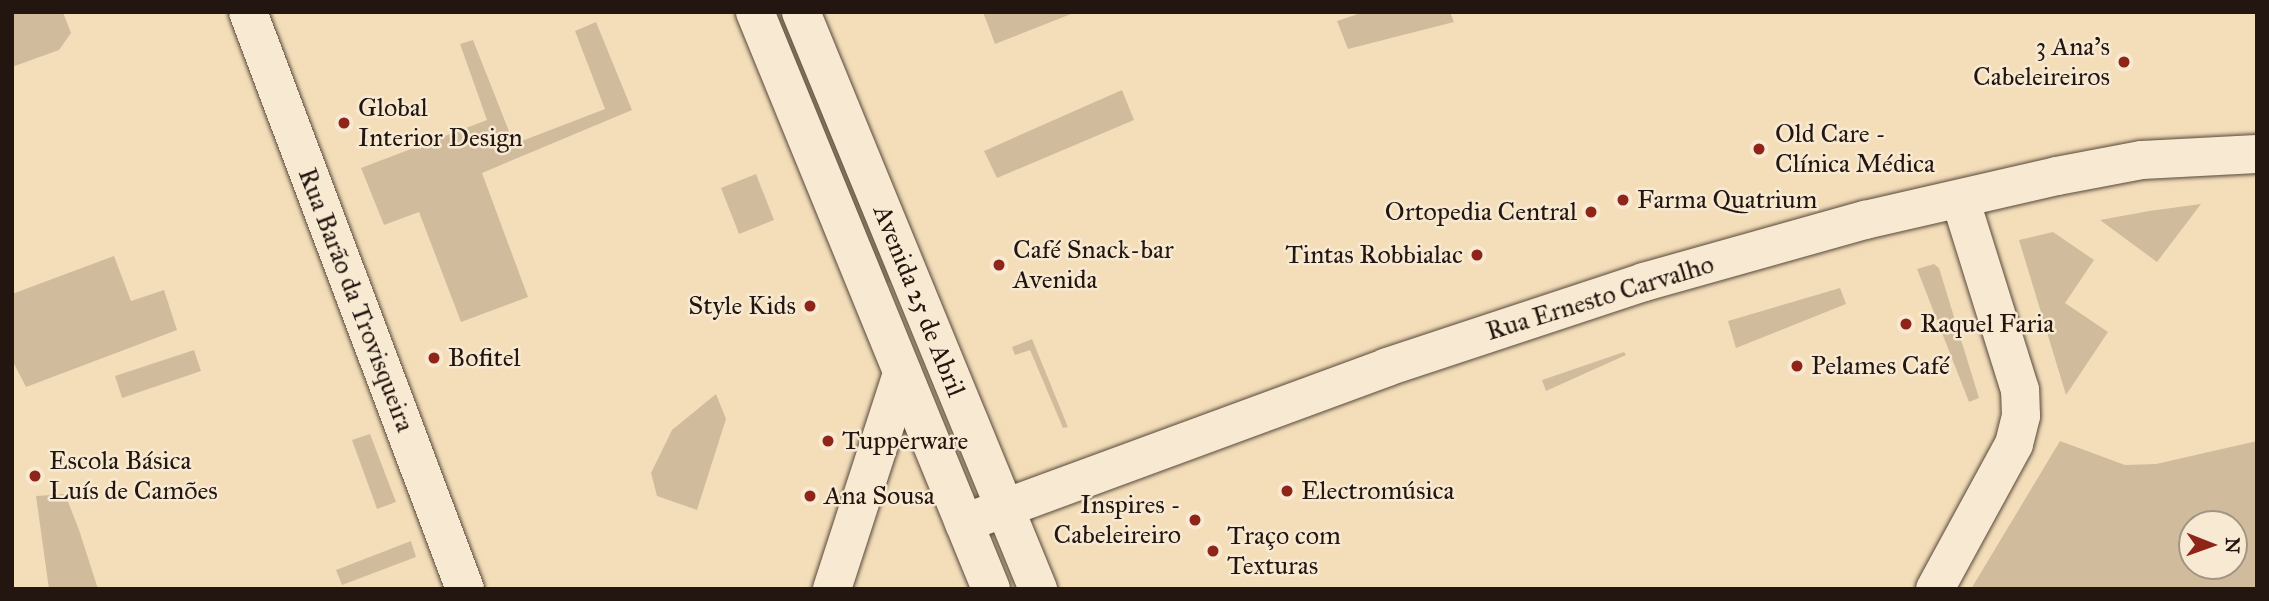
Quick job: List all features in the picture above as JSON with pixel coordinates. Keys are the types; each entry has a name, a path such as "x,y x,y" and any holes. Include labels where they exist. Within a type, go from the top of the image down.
{"street":[{"name":"Rua Barão da Trovisqueira","path":"248,12 464,589"},
{"name":"Avenida 25 de Abril","path":"755,12 991,589"},
{"name":"Avenida 25 de Abril","path":"801,12 1038,589"},
{"name":"Rua Ernesto Carvalho","path":"964,523 1549,312 1865,220 2142,160 2257,153"},
{"path":"1935,589 2014,444 2021,416 2020,390 1961,199"},
{"path":"832,589 902,373"}],"shaded area":[{"path":"12,12 63,12 71,33 59,50 12,67"},
{"path":"768,12 788,12 897,279 881,287"},
{"path":"983,12 1076,12 995,44"},
{"path":"1364,12 1450,12 1454,22 1348,49 1337,21"},
{"path":"596,22 632,110 482,173 528,297 461,322 419,212 384,225 361,168 487,120 460,44 473,40 514,144 605,109 575,31"},
{"path":"1122,90 1134,120 997,178 984,151"},
{"path":"756,174 774,220 739,234 721,188"},
{"path":"2201,204 2157,262 2100,220 2149,211"},
{"path":"2053,232 2094,260 2065,303 2108,332 2066,395 2019,240"},
{"path":"114,256 131,301 164,290 177,330 26,387 12,360 12,294"},
{"path":"1934,264 1939,268 1979,398 1969,402 1917,269"},
{"path":"1840,288 1846,304 1736,348 1728,321"},
{"path":"1032,339 1068,427 1063,428 1030,350 1015,355 1012,347"},
{"path":"194,350 201,371 122,398 115,376"},
{"path":"1624,352 1626,355 1546,391 1542,380"},
{"path":"716,394 726,419 697,510 657,496 651,473 672,430"},
{"path":"370,434 396,502 377,509 352,440"},
{"path":"2060,441 2125,465 2156,464 2257,441 2257,589 1971,589"},
{"path":"65,494 98,589 49,589 36,496"},
{"path":"411,541 416,557 342,585 336,570"}],"place":[{"name":"3 Ana's Cabeleireiros","path":"2124,62"},
{"name":"Global Interior Design","path":"344,123"},
{"name":"Old Care - Clínica Médica","path":"1759,149"},
{"name":"Farma Quatrium","path":"1623,200"},
{"name":"Ortopedia Central","path":"1591,212"},
{"name":"Tintas Robbialac","path":"1477,255"},
{"name":"Café Snack-bar Avenida","path":"999,265"},
{"name":"Style Kids","path":"810,306"},
{"name":"Raquel Faria","path":"1906,324"},
{"name":"Bofitel","path":"434,358"},
{"name":"Pelames Café","path":"1797,366"},
{"name":"Tupperware","path":"828,441"},
{"name":"Escola Básica Luís de Camões","path":"35,476"},
{"name":"Electromúsica","path":"1287,491"},
{"name":"Ana Sousa","path":"810,496"},
{"name":"Inspires - Cabeleireiro","path":"1195,520"},
{"name":"Traço com Texturas","path":"1213,551"}]}
